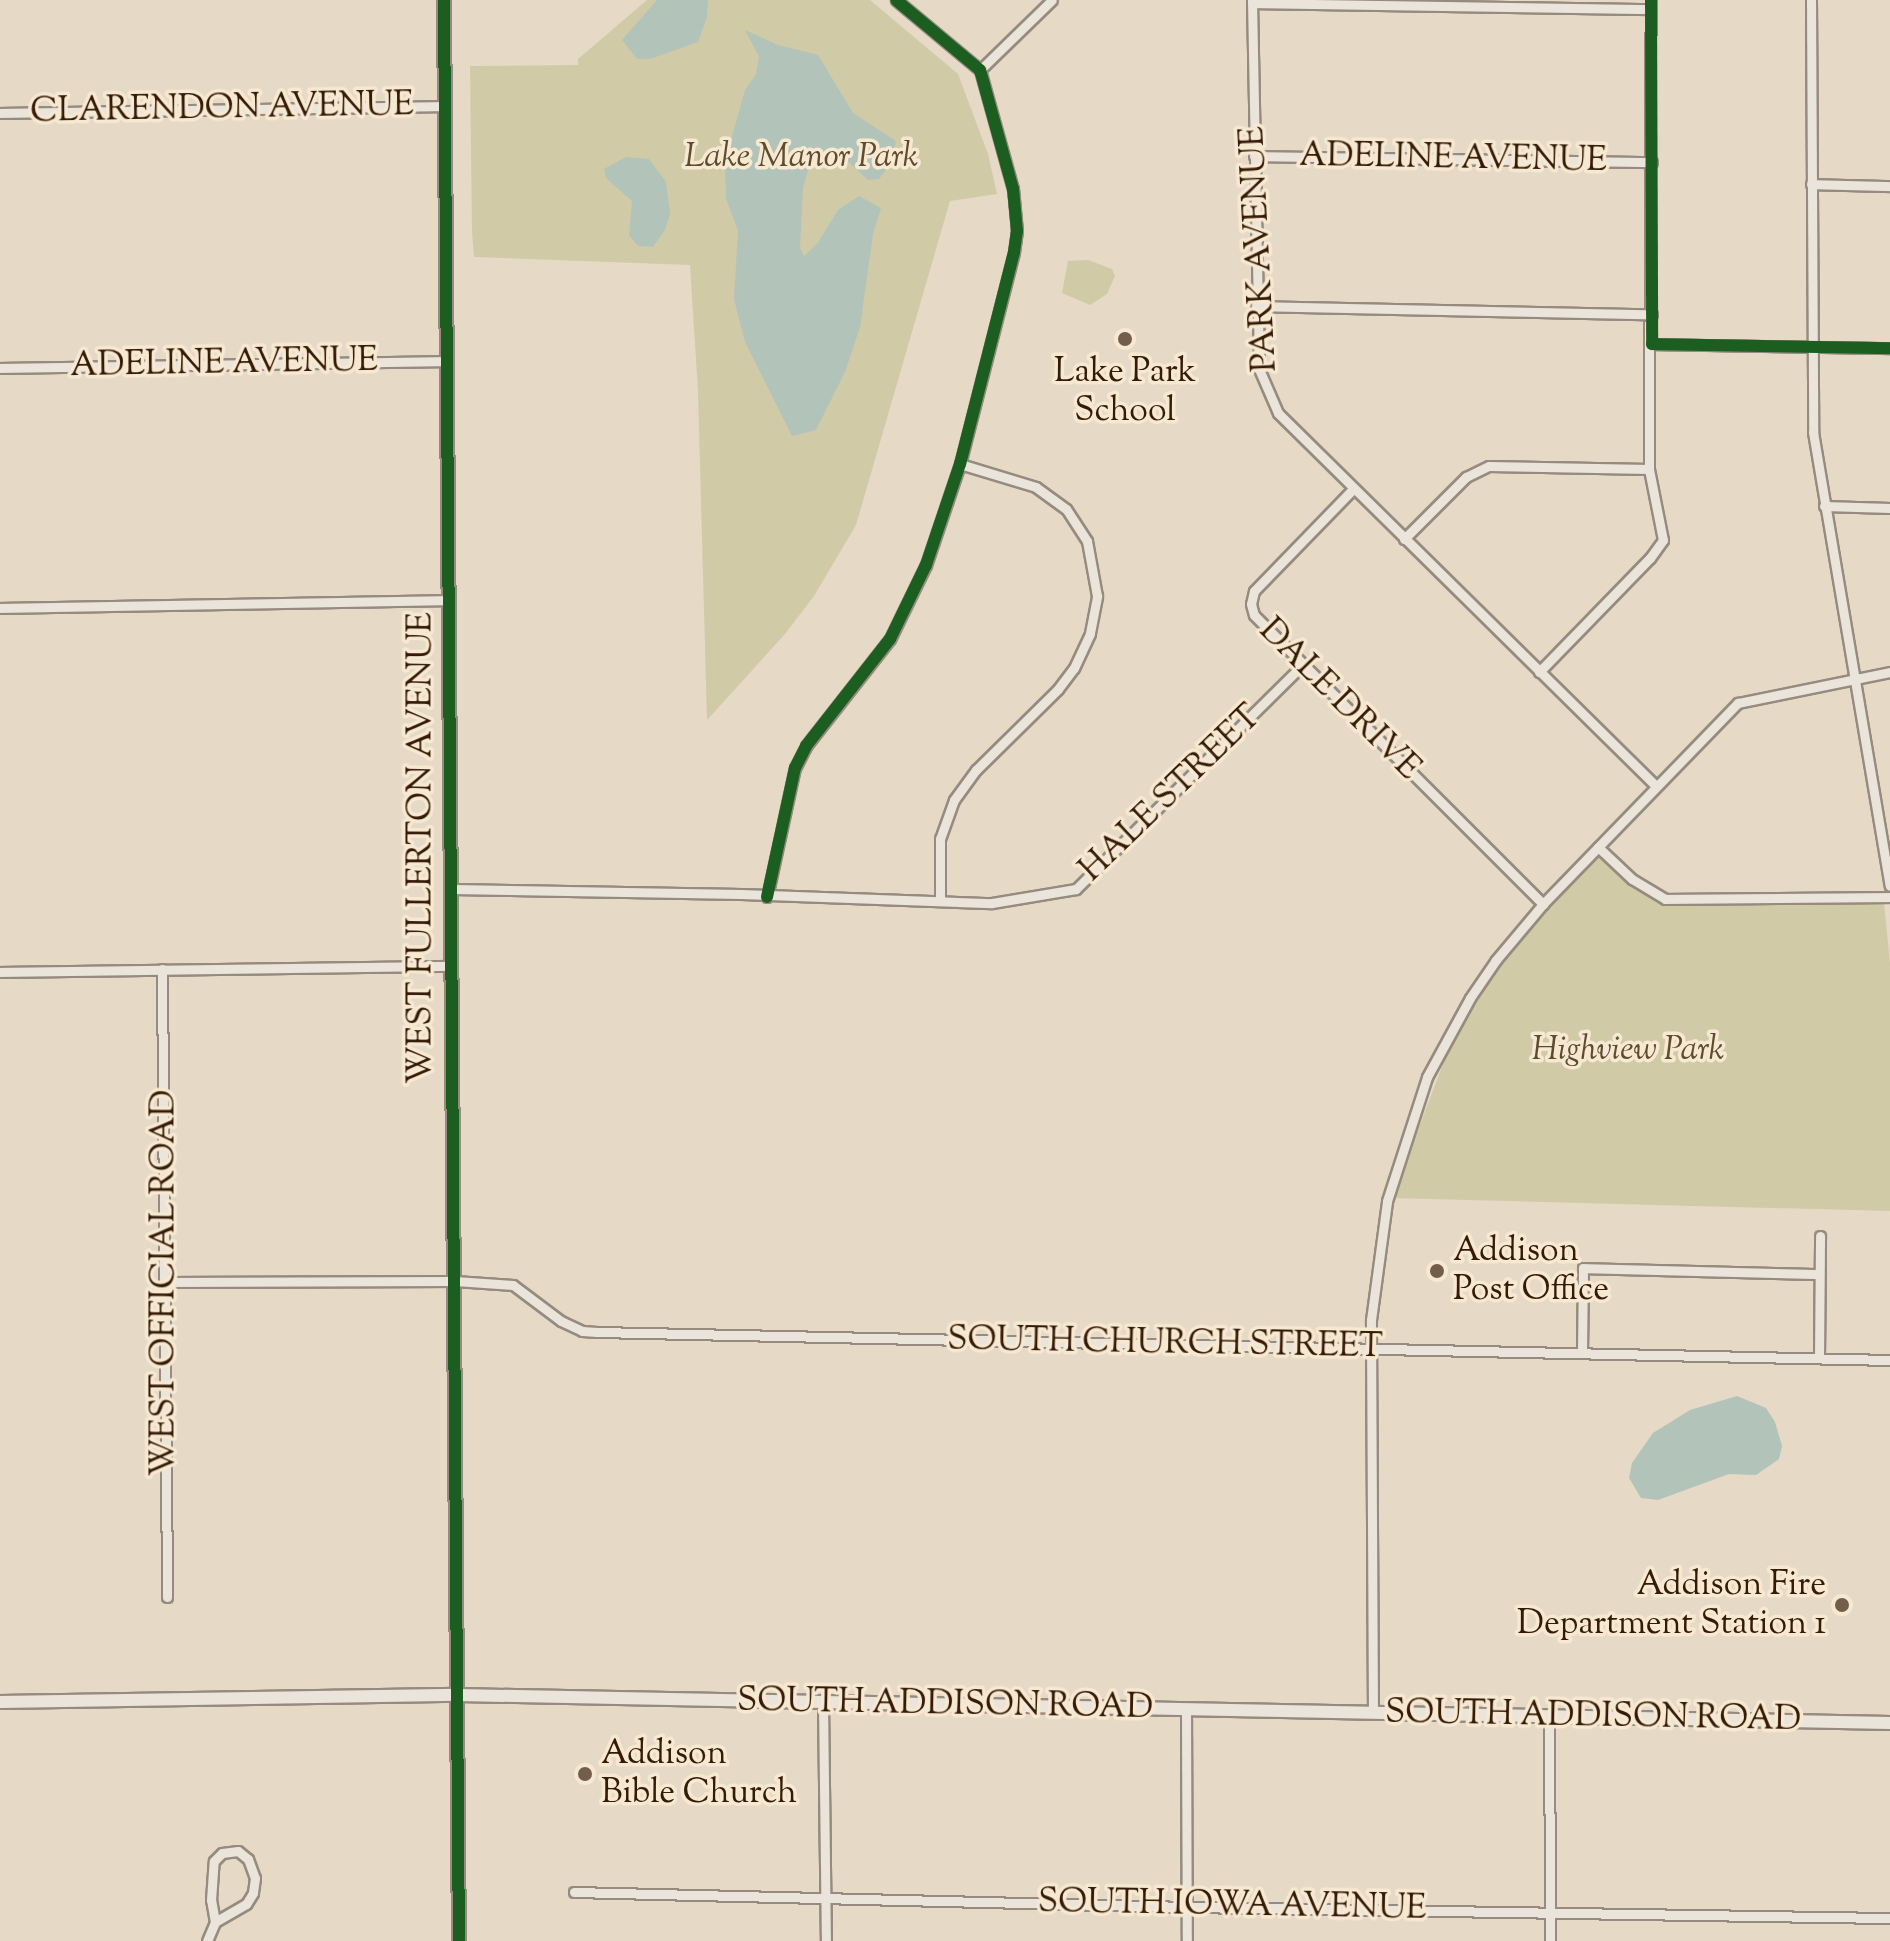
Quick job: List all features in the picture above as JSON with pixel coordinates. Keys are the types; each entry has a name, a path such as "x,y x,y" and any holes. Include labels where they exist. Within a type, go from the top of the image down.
{"street":[{"name":"WEST FULLERTON AVENUE","path":"444,0 459,1941"},
{"path":"767,897 795,768 806,746 876,659 903,619 960,464 1004,301 1017,231 1009,168 980,70 896,0"},
{"path":"980,70 1052,0"},
{"path":"1811,0 1813,432 1854,680 1885,830 1890,886"},
{"path":"1252,2 1651,5 1652,344 1649,469 1663,540 1650,558 1539,672"},
{"name":"PARK AVENUE","path":"1252,2 1259,369 1278,413 1656,786"},
{"name":"CLARENDON AVENUE","path":"0,113 445,106"},
{"name":"ADELINE AVENUE","path":"1254,156 1652,162"},
{"path":"1811,184 1890,186"},
{"path":"1256,306 1652,314"},
{"path":"1652,344 1890,348"},
{"name":"ADELINE AVENUE","path":"0,368 448,361"},
{"path":"940,901 940,839 954,800 976,770 1058,689 1074,668 1090,633 1097,596 1087,541 1066,509 1036,487 960,464"},
{"path":"1404,539 1467,476 1478,469 1499,465 1649,469"},
{"name":"DALE DRIVE","path":"1353,489 1261,583 1252,597 1254,615 1301,666 1543,904"},
{"path":"1824,506 1890,508"},
{"path":"0,608 450,600"},
{"name":"HALE STREET","path":"452,889 940,901 1023,901 1076,889 1301,666"},
{"path":"1373,1713 1370,1348 1383,1221 1416,1103 1470,998 1496,960 1543,904 1738,703 1890,672"},
{"path":"1598,847 1632,879 1665,899 1890,897"},
{"path":"0,972 452,966"},
{"name":"WEST OFFICIAL ROAD","path":"162,969 167,1597"},
{"path":"1819,1358 1820,1236"},
{"path":"1582,1353 1583,1268 1819,1274"},
{"name":"SOUTH CHURCH STREET","path":"165,1282 455,1281 513,1285 561,1321 582,1331 597,1332 1890,1360"},
{"name":"SOUTH ADDISON ROAD","path":"0,1702 459,1695 1890,1723"},
{"path":"823,1702 826,1941"},
{"path":"1186,1709 1187,1941"},
{"path":"1549,1716 1550,1941"},
{"path":"207,1941 215,1922 211,1900 214,1861 222,1853 238,1851 248,1859 255,1878 253,1893 246,1904 215,1922"},
{"name":"SOUTH IOWA AVENUE","path":"574,1892 1187,1907 1890,1918"}],"green space":[{"name":"Lake Manor Park","path":"647,0 870,0 958,74 988,154 997,194 950,201 856,525 814,596 785,634 707,720 698,391 690,265 474,257 470,66 578,65 578,59"},
{"path":"1088,260 1112,269 1115,276 1107,294 1090,305 1062,293 1068,261"},
{"name":"Highview Park","path":"1598,855 1653,899 1684,904 1884,904 1890,962 1890,1211 1392,1198 1453,1038 1505,957"}],"shaded area":[{"path":"657,0 708,0 707,17 698,42 650,59 637,59 622,40"},
{"path":"745,30 778,45 818,55 853,113 896,141 889,166 879,179 868,180 838,152 822,151 810,163 803,188 800,248 804,256 817,244 838,210 859,196 881,208 873,234 860,327 845,372 816,430 792,436 745,342 734,299 738,231 726,198 725,161 745,90 756,74 759,57"},
{"path":"626,157 649,159 666,182 670,214 665,230 653,247 638,246 629,235 632,201 606,178 604,169"},
{"path":"1737,1396 1766,1408 1775,1422 1782,1446 1779,1459 1756,1475 1729,1474 1658,1500 1641,1498 1629,1478 1632,1463 1653,1433 1690,1410"}],"cycle path":[{"path":"444,0 459,1941"},
{"path":"767,897 795,768 806,746 890,639 926,565 960,464 1014,252 1017,231 1013,189 980,70 896,0"},
{"path":"1651,0 1652,344 1890,348"}],"place":[{"name":"Lake Park School","path":"1125,339"},
{"name":"Addison Post Office","path":"1437,1271"},
{"name":"Addison Fire Department Station 1","path":"1842,1605"},
{"name":"Addison Bible Church","path":"585,1774"}]}
